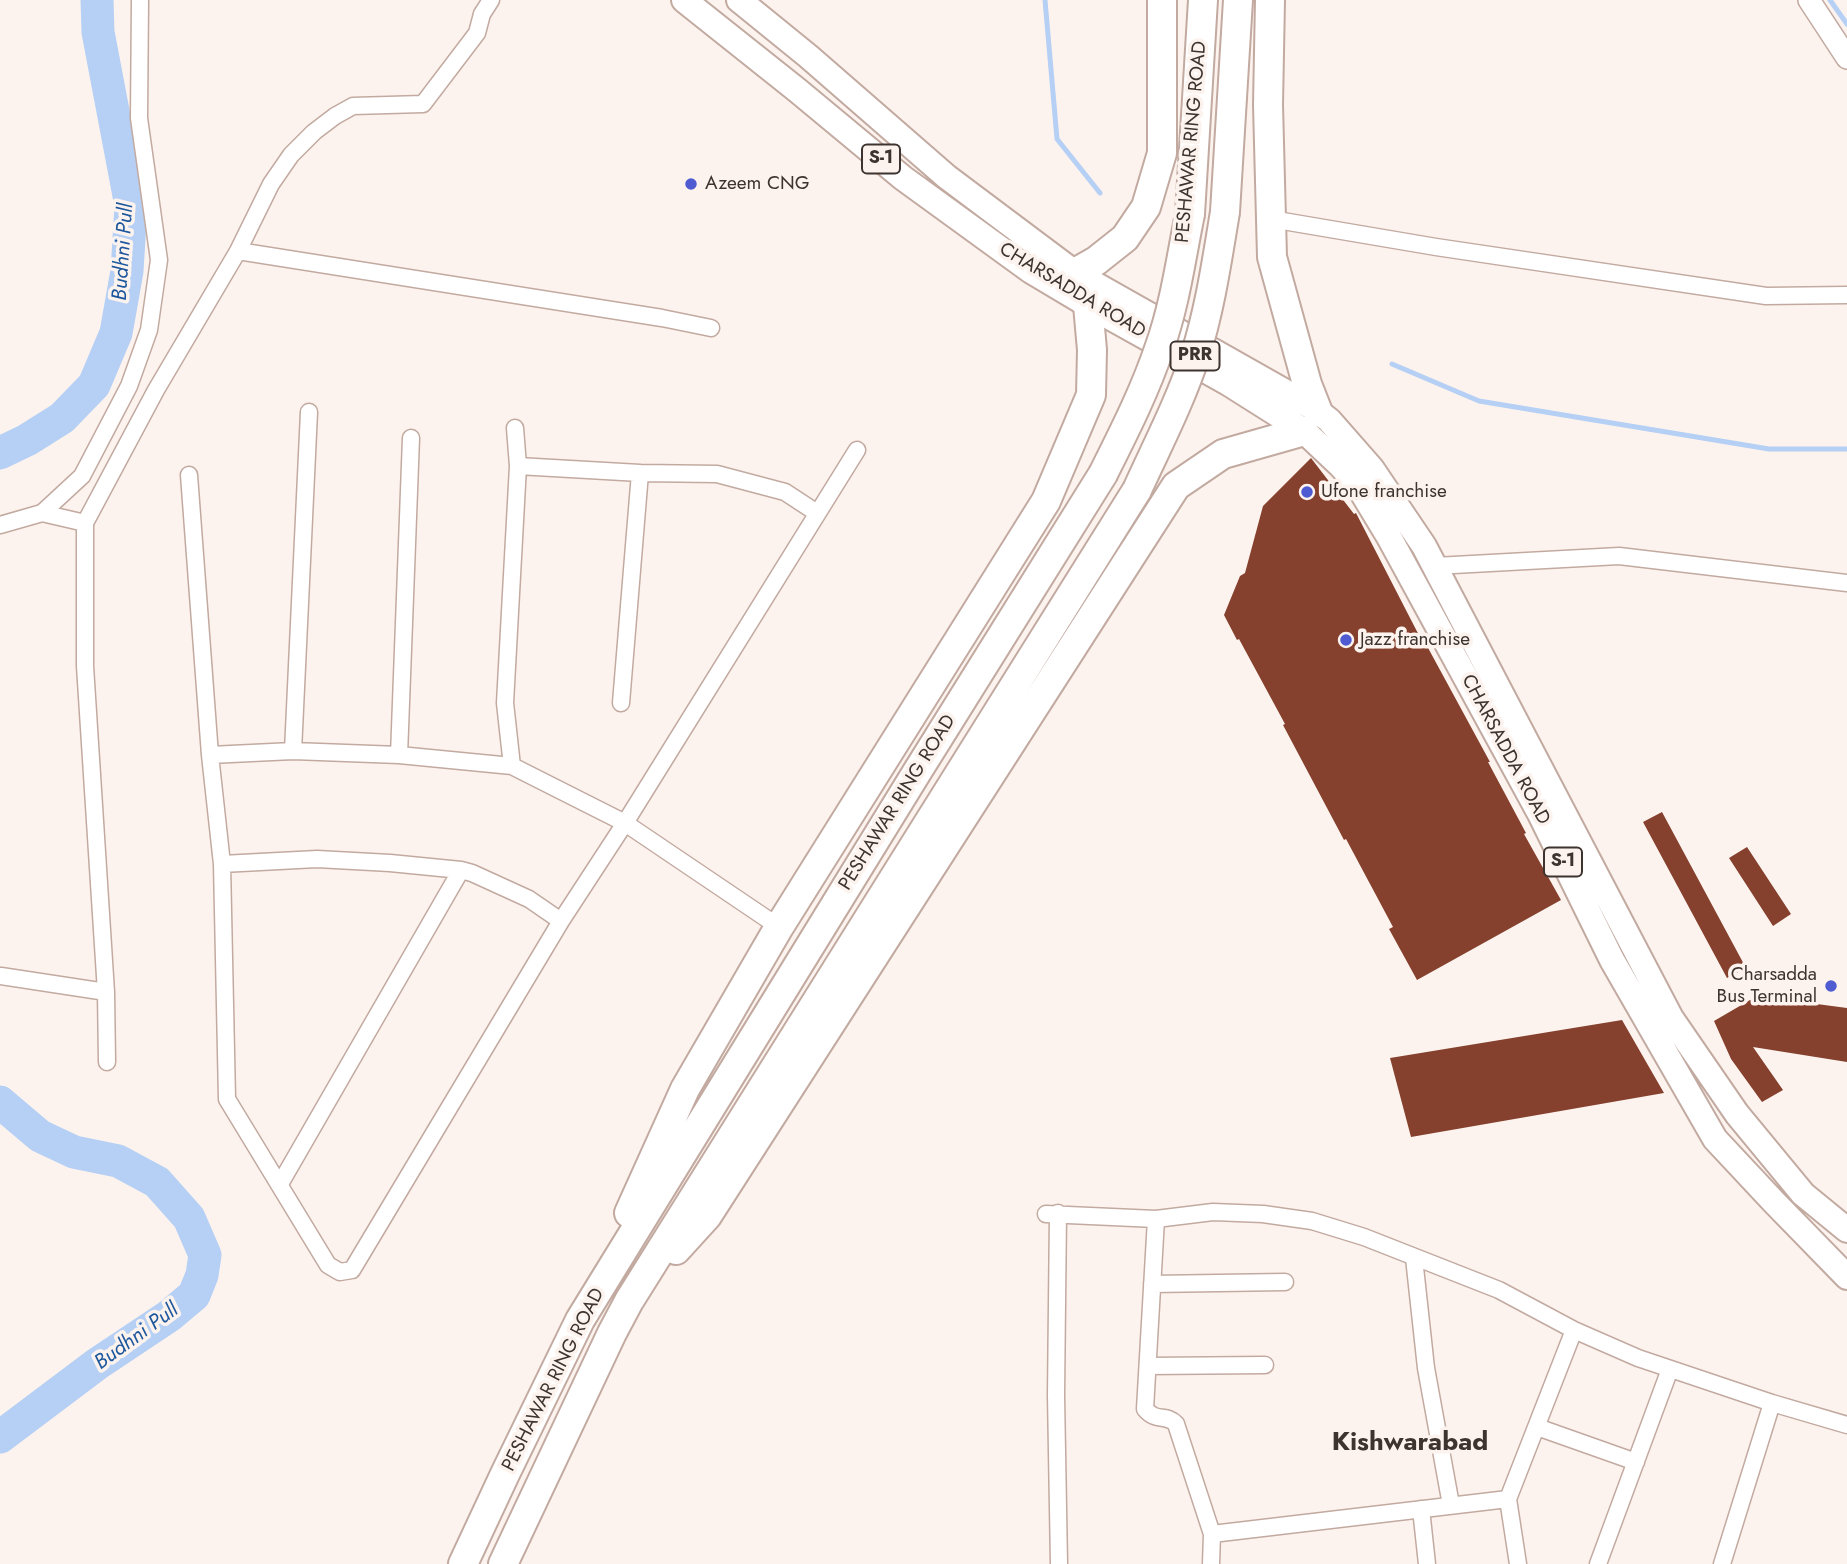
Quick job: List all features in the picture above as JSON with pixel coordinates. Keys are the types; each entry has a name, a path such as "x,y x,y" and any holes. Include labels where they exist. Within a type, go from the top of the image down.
{"highway":[{"path":"1075,273 1096,261 1125,238 1146,208 1161,153 1162,0"},
{"name":"PESHAWAR RING ROAD","path":"463,1564 580,1320 1103,474 1137,408 1161,344 1190,214 1203,0"},
{"name":"PESHAWAR RING ROAD","path":"503,1564 629,1301 1137,490 1195,356 1213,286 1225,212 1238,0"},
{"path":"629,1301 707,1216 1177,486 1223,454 1311,421 1307,384 1272,257 1268,105 1270,0"},
{"path":"580,1320 685,1089 779,927 1046,501 1091,395 1093,349 1088,305"}],"main road":[{"name":"CHARSADDA ROAD","path":"684,0 903,178 1031,271 1228,383 1311,421 1329,420 1372,469 1424,546 1671,1018 1737,1114 1803,1194 1847,1230"},
{"name":"CHARSADDA ROAD","path":"739,0 947,177 1075,273 1311,421 1376,515 1539,814 1612,960 1715,1139 1847,1277"}],"street":[{"path":"0,525 42,513 82,476 129,386 149,330 159,260 139,118 140,0"},
{"path":"107,1062 106,992 85,666 85,523 156,390 238,251 271,184 291,155 335,116 354,106 424,104 477,33 482,14 491,0"},
{"path":"1810,0 1847,58"},
{"path":"1271,219 1436,247 1766,296 1847,295"},
{"path":"238,251 662,318 710,328"},
{"path":"293,751 309,412"},
{"path":"512,766 505,703 518,466 515,428"},
{"path":"399,755 411,438"},
{"path":"189,475 210,755 222,864 227,1099 328,1265 340,1272 352,1270 561,921 857,450"},
{"path":"518,466 717,474 785,492 817,513"},
{"path":"621,704 640,472"},
{"path":"42,513 85,523"},
{"path":"1435,566 1619,556 1847,583"},
{"path":"210,755 293,751 399,755 512,766 625,823 779,927"},
{"path":"222,864 317,859 461,870 529,900 561,921"},
{"path":"280,1184 461,870"},
{"path":"1,976 106,992"},
{"path":"1059,1564 1052,1213 1156,1219 1213,1212 1263,1214 1312,1221 1364,1237 1499,1290 1610,1347 1772,1403 1847,1425"},
{"path":"1156,1219 1145,1409 1151,1415 1173,1420 1177,1424 1212,1534 1211,1564"},
{"path":"1414,1258 1426,1368 1451,1505"},
{"path":"1152,1284 1285,1282"},
{"path":"1518,1564 1508,1499 1574,1330"},
{"path":"1148,1366 1265,1365"},
{"path":"1598,1564 1670,1369"},
{"path":"1722,1564 1772,1403"},
{"path":"1537,1427 1636,1462"},
{"path":"1212,1534 1508,1499"},
{"path":"1421,1509 1427,1564"}],"building":[{"path":"1311,458 1354,514 1356,513 1561,900 1417,980 1389,929 1393,927 1224,615 1240,576 1245,573 1263,506"},
{"path":"1662,812 1746,968 1727,978 1643,822"},
{"path":"1747,847 1791,914 1773,926 1729,858"},
{"path":"1779,999 1847,1008 1847,1062 1753,1047 1783,1090 1762,1102 1731,1059 1714,1021 1750,1000"},
{"path":"1622,1020 1664,1093 1411,1137 1390,1058"}],"waterway":[{"name":"Budhni Pull","path":"0,453 62,418 94,385 116,333 127,271 131,206 98,32 97,0"},
{"path":"1045,0 1057,139 1100,193"},
{"path":"1830,0 1847,24"},
{"path":"1392,364 1479,401 1769,449 1847,449"},
{"name":"Budhni Pull","path":"0,1102 40,1136 74,1152 118,1161 157,1182 189,1218 205,1255 202,1275 194,1295 169,1316 97,1364 0,1437"}],"place":[{"name":"Azeem CNG","path":"691,184"},
{"name":"Ufone franchise","path":"1307,492"},
{"name":"Jazz franchise","path":"1346,640"},
{"name":"Charsadda Bus Terminal","path":"1831,986"}],"district":[{"name":"Kishwarabad","path":"1410,1444"}]}
